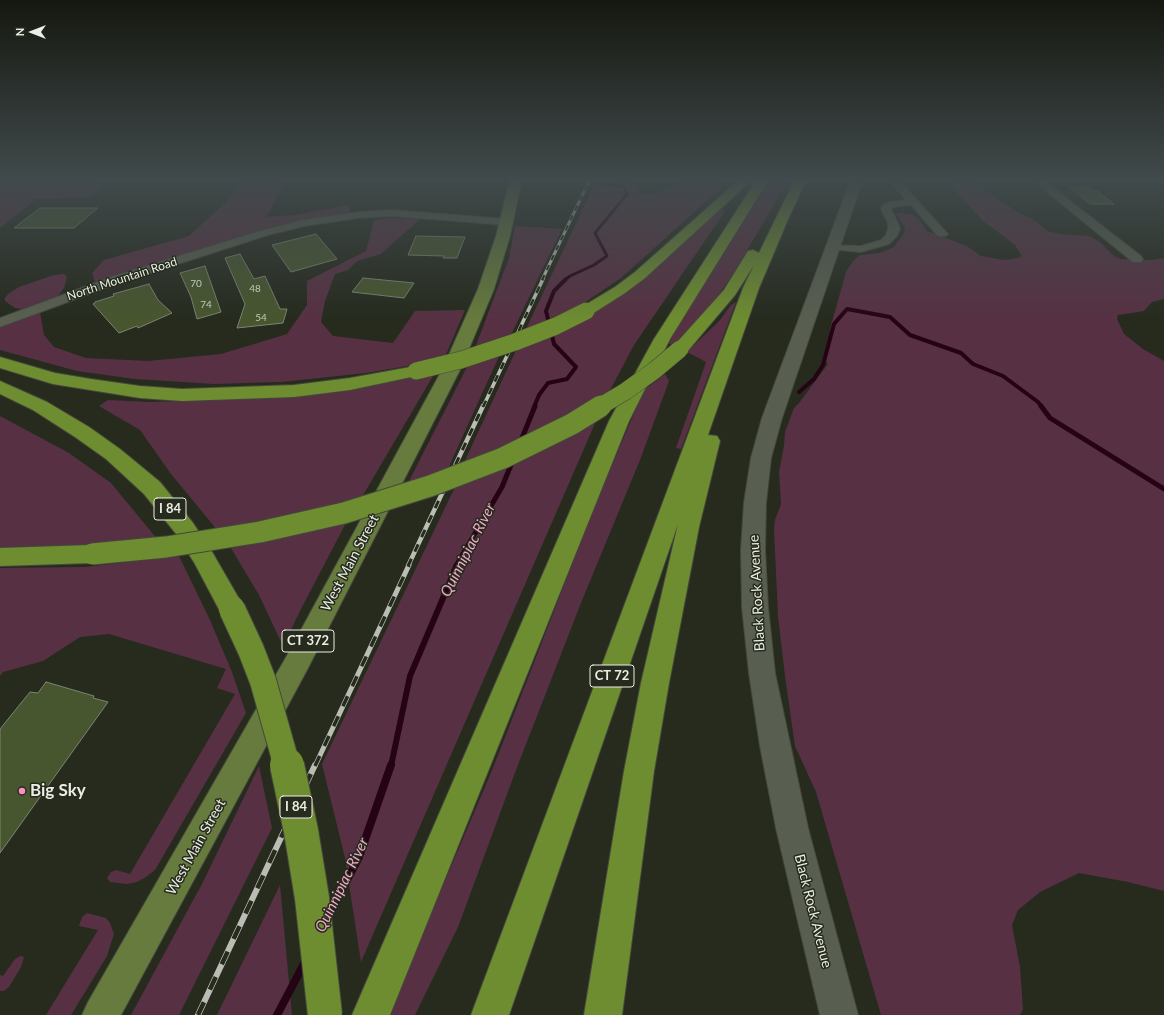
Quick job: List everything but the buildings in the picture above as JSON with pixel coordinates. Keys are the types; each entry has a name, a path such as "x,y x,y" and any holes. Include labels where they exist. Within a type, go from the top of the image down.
{"highway":[{"path":"0,362 46,376 91,385 140,392 182,395 294,391 350,384 416,371 466,358 515,342 556,326 586,311 620,290 640,275 694,226"},
{"path":"371,1015 613,432 662,339 733,226"},
{"path":"0,557 92,554 173,546 260,532 344,513 430,486 503,458 572,424 636,384 680,349 712,316 730,292 767,226"},
{"name":"CT 72","path":"490,1015 756,274 778,226"},
{"path":"603,1015 621,886 655,683 688,527 728,381 734,336"},
{"name":"I 84","path":"0,387 62,419 113,454 147,484 169,507 185,529 214,574 232,608 263,681 289,772 301,831 312,898 325,1015"}],"main road":[{"name":"West Main Street","path":"101,1015 159,914 294,668 430,412 472,325 486,289 505,226"}],"street":[{"name":"North Mountain Road","path":"0,323 67,297 122,278 288,226"},
{"name":"Black Rock Avenue","path":"839,1015 792,828 775,746 762,673 755,607 753,550 755,503 761,458 772,418 840,226"},
{"path":"833,247 866,248 885,242 892,236 894,226"},
{"path":"935,226 942,234"},
{"path":"1096,226 1137,259"}],"shaded area":[{"path":"199,226 276,226 95,282 92,273 104,260 189,236"},
{"path":"372,226 412,226 381,254 357,261 348,270 335,274 325,301 321,322 333,336 393,343 415,311 465,310 445,357 413,365 366,373 281,382 214,384 135,379 77,371 0,350 0,328 40,312 44,335 54,347 86,358 148,361 221,354 287,334 307,305 307,281 366,251"},
{"path":"515,226 562,229 510,337 475,348 509,258"},
{"path":"575,226 678,226 621,278 578,307 525,331"},
{"path":"700,226 715,226 634,345 607,396 462,467 518,346 630,289 662,263"},
{"path":"740,226 761,226 735,271 714,302 673,346 669,343 689,306"},
{"path":"904,226 924,226 927,231 967,246 981,256 1004,260 1022,256 1015,245 990,226 1042,226 1047,231 1060,234 1089,236 1100,242 1114,256 1121,259 1152,260 1164,258 1164,299 1152,302 1144,311 1118,315 1117,319 1124,334 1143,349 1164,361 1164,891 1128,882 1079,873 1040,892 1018,910 1012,925 1020,967 1023,1009 1020,1015 881,1015 816,792 795,746 778,616 774,529 775,520 781,504 779,472 785,432 794,408 828,364 824,359 830,339 830,329 846,272 853,261 860,255 880,253 894,247 903,235 905,229"},
{"path":"64,274 67,277 64,288 58,296 22,309 15,308 5,301 8,294 19,287 54,275"},
{"path":"736,302 681,449 676,448 706,362 687,352 720,320 731,305"},
{"path":"501,352 446,473 406,487 469,363"},
{"path":"436,371 359,502 218,531 171,474 140,430 99,406 108,400 150,402 274,398 353,388"},
{"path":"665,374 669,381 640,460 581,603 516,770 458,927 415,1015 388,1015 493,768 596,503 644,390"},
{"path":"0,416 69,453 111,483 158,540 96,546 0,547"},
{"path":"596,421 361,962 345,858 322,764 455,487"},
{"path":"346,523 283,646 259,595 231,548"},
{"path":"179,556 210,620 232,672 246,713 155,870 137,882 127,884 110,882 107,878 111,872 116,870 130,874 235,694 217,688 226,669 109,634 80,637 43,661 3,672 0,676 0,568 85,567"},
{"path":"259,766 272,828 179,1015 131,1015 203,882"},
{"path":"280,885 292,1015 217,1015 233,982"},
{"path":"87,913 106,918 110,923 114,934 107,956 71,1015 46,1015 98,930 79,926 82,917"},
{"path":"20,956 24,957 21,967 9,987 4,991 0,991 0,975 3,976 15,959"}],"waterway":[{"name":"Quinnipiac River","path":"565,280 570,276 594,265 607,256 595,233 600,226"},
{"name":"Quinnipiac River","path":"534,407 539,395 548,383 567,379 576,367 554,344 546,311 554,291 565,280"},
{"path":"799,392 814,379 823,365 834,324 847,309 890,317 910,335 961,353 973,364 1003,376 1038,402 1042,407"},
{"name":"Quinnipiac River","path":"520,443 535,406"},
{"path":"1041,406 1050,418 1164,489"},
{"name":"Quinnipiac River","path":"456,566 502,487 513,460"},
{"name":"Quinnipiac River","path":"391,766 410,676 457,565"},
{"name":"Quinnipiac River","path":"328,917 359,857 391,765"},
{"name":"Quinnipiac River","path":"277,1015 306,960"}],"railway":[{"path":"542,280 567,226"},
{"path":"483,407 543,279"},
{"path":"408,566 483,406"},
{"path":"315,766 409,565"},
{"path":"198,1015 315,765"}],"place":[{"name":"Big Sky","path":"22,791"}]}
